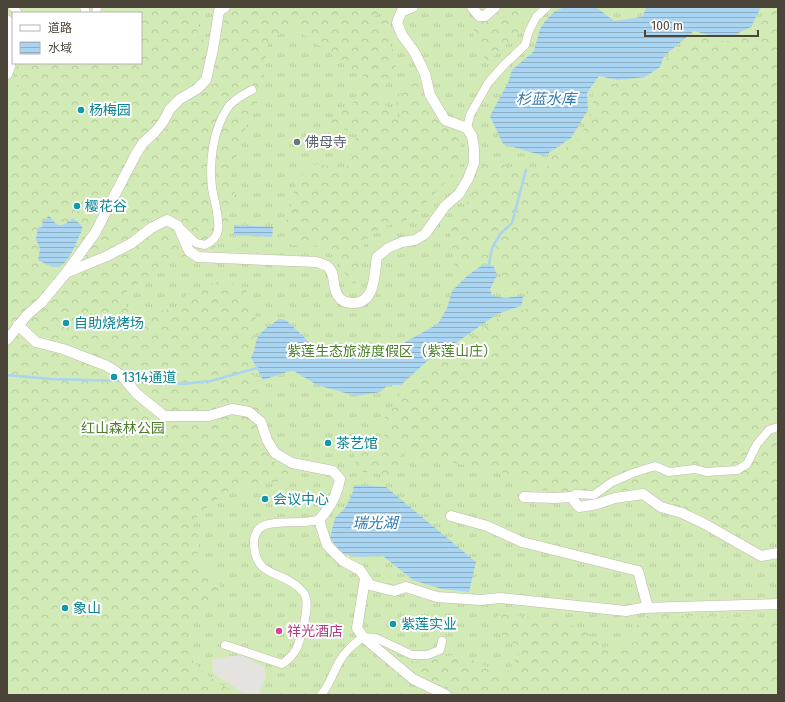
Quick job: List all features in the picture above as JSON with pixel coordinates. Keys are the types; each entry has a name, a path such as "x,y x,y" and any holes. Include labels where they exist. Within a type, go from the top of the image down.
{"street":[{"path":"178,226 188,251 198,257 316,262 327,266 333,276 335,290 338,297 346,302 358,303 367,298 373,287 377,257 388,248 402,242 415,240 425,234 445,206 459,194 468,179 474,163 472,136 467,128 446,120 430,95 425,74 402,35 397,23 401,12 413,7"},
{"path":"472,7 479,16 485,16 495,7"},
{"path":"467,128 470,115 488,83 525,45 529,31 536,17 546,7"},
{"path":"7,340 18,325 42,302 66,273 95,233 143,143 155,132 170,109 180,99 197,89 206,80 213,49 219,8"},
{"path":"7,20 12,55 10,68 7,74"},
{"path":"66,273 107,256 132,243 151,228 167,220 178,226 196,243 205,245 213,241 218,230 217,213 212,187 211,160 215,137 222,119 230,105 242,95 252,90"},
{"path":"18,325 36,342 63,349 106,366 121,375 137,394 164,416 209,416 232,409 249,412 261,422 267,440 275,453 292,463 333,471 340,479 334,500 319,520 265,525 259,529 254,538 256,560 262,568 271,574 286,579 297,586 305,594 305,619 297,649 290,659 282,664 225,645"},
{"path":"524,497 554,498 571,497 575,494 594,494 612,482 655,466 669,472 695,469 706,472 737,470 747,464 757,444 768,430 778,427"},
{"path":"571,497 579,507 597,504 615,498 643,494 661,507 703,523 762,556 778,553"},
{"path":"451,516 487,526 522,542 638,571 648,608"},
{"path":"319,520 327,546 343,561 360,570 370,585 394,591 406,587 437,597 481,600 500,598 626,611 648,608 778,604"},
{"path":"365,579 357,628 363,637 413,679 446,695"},
{"path":"320,695 330,680 339,661 348,649 363,637 376,638 412,655 427,654 440,650 442,641"}],"green space":[{"name":"紫莲生态旅游度假区（紫莲山庄）","path":"7,7 778,7 778,686 752,695 7,695"},
{"name":"红山森林公园","path":"105,7 195,7 201,9 197,35 217,51 225,15 234,7 388,7 372,18 389,20 392,32 388,40 398,61 380,98 402,123 396,99 414,81 424,93 441,124 460,140 463,162 420,210 405,221 382,227 366,240 360,258 355,284 349,282 336,257 316,246 293,247 286,225 297,179 316,164 346,169 357,135 325,121 352,106 363,76 292,27 268,41 262,92 237,148 231,174 238,180 226,229 212,253 177,258 122,295 129,313 174,309 191,290 221,281 245,287 258,325 245,357 261,389 262,444 278,466 302,477 225,492 191,522 200,541 196,561 217,578 221,592 207,603 202,615 196,619 190,627 186,637 193,652 190,657 204,673 234,693 234,695 7,695 7,116 10,115 10,98 20,81 15,71 18,64 142,64 142,12 103,12"},
{"path":"477,7 530,7 517,34 487,63 473,36"},
{"path":"765,8 778,9 778,520 775,521 762,543 664,498 646,487 612,492 596,500 565,492 522,488 518,476 402,452 394,476 357,471 353,445 384,437 382,421 402,391 431,364 497,319 526,309 527,290 500,291 502,271 497,258 475,259 456,273 449,226 470,198 485,159 533,174 552,164 552,156 578,140 593,111 593,94 601,82 617,84 646,81 664,71 667,58 697,36 714,41 732,41 754,32"},
{"path":"507,613 580,627 603,647 637,642 637,624 648,615 778,618 778,695 456,695 453,691 424,678 398,658 416,662 459,654 505,675 523,648 503,638 497,616"}],"shaded area":[{"path":"230,656 243,656 264,667 266,676 258,695 243,693 213,673 212,660"}],"water":[{"name":"杉蓝水库","path":"564,7 596,7 614,21 642,17 647,7 761,7 751,27 732,36 712,36 694,31 664,56 660,67 645,77 618,80 599,76 587,93 588,110 571,138 544,156 503,144 490,116 508,83 512,70 534,51 540,29 545,21 554,12"},
{"path":"48,215 55,223 60,225 65,224 73,218 82,226 82,230 72,252 64,263 56,267 47,265 38,260 40,249 36,239 38,228 42,227 43,221 47,219"},
{"path":"234,225 273,227 272,237 234,235"},
{"path":"489,264 494,267 497,275 490,289 492,295 507,298 522,295 523,300 521,306 497,314 426,362 401,385 388,385 380,392 356,396 317,385 294,371 263,380 251,357 254,353 256,342 260,335 279,319 286,320 310,343 323,350 342,356 384,354 438,324 447,308 452,291 467,276 481,266"},
{"name":"瑞光湖","path":"354,485 386,487 476,562 469,592 442,589 413,580 383,556 359,557 341,553 330,538 335,518 345,508 352,495"}],"waterway":[{"path":"489,264 492,248 501,233 512,223 526,170"},
{"path":"129,381 154,380 183,384 211,381 257,368"},
{"path":"7,375 51,379 122,381"}],"place":[{"name":"杨梅园","path":"81,110"},
{"name":"佛母寺","path":"297,142"},
{"name":"樱花谷","path":"77,206"},
{"name":"自助烧烤场","path":"66,323"},
{"name":"1314通道","path":"114,377"},
{"name":"茶艺馆","path":"328,443"},
{"name":"会议中心","path":"265,499"},
{"name":"象山","path":"65,608"},
{"name":"紫莲实业","path":"393,624"},
{"name":"祥光酒店","path":"279,631"}]}
